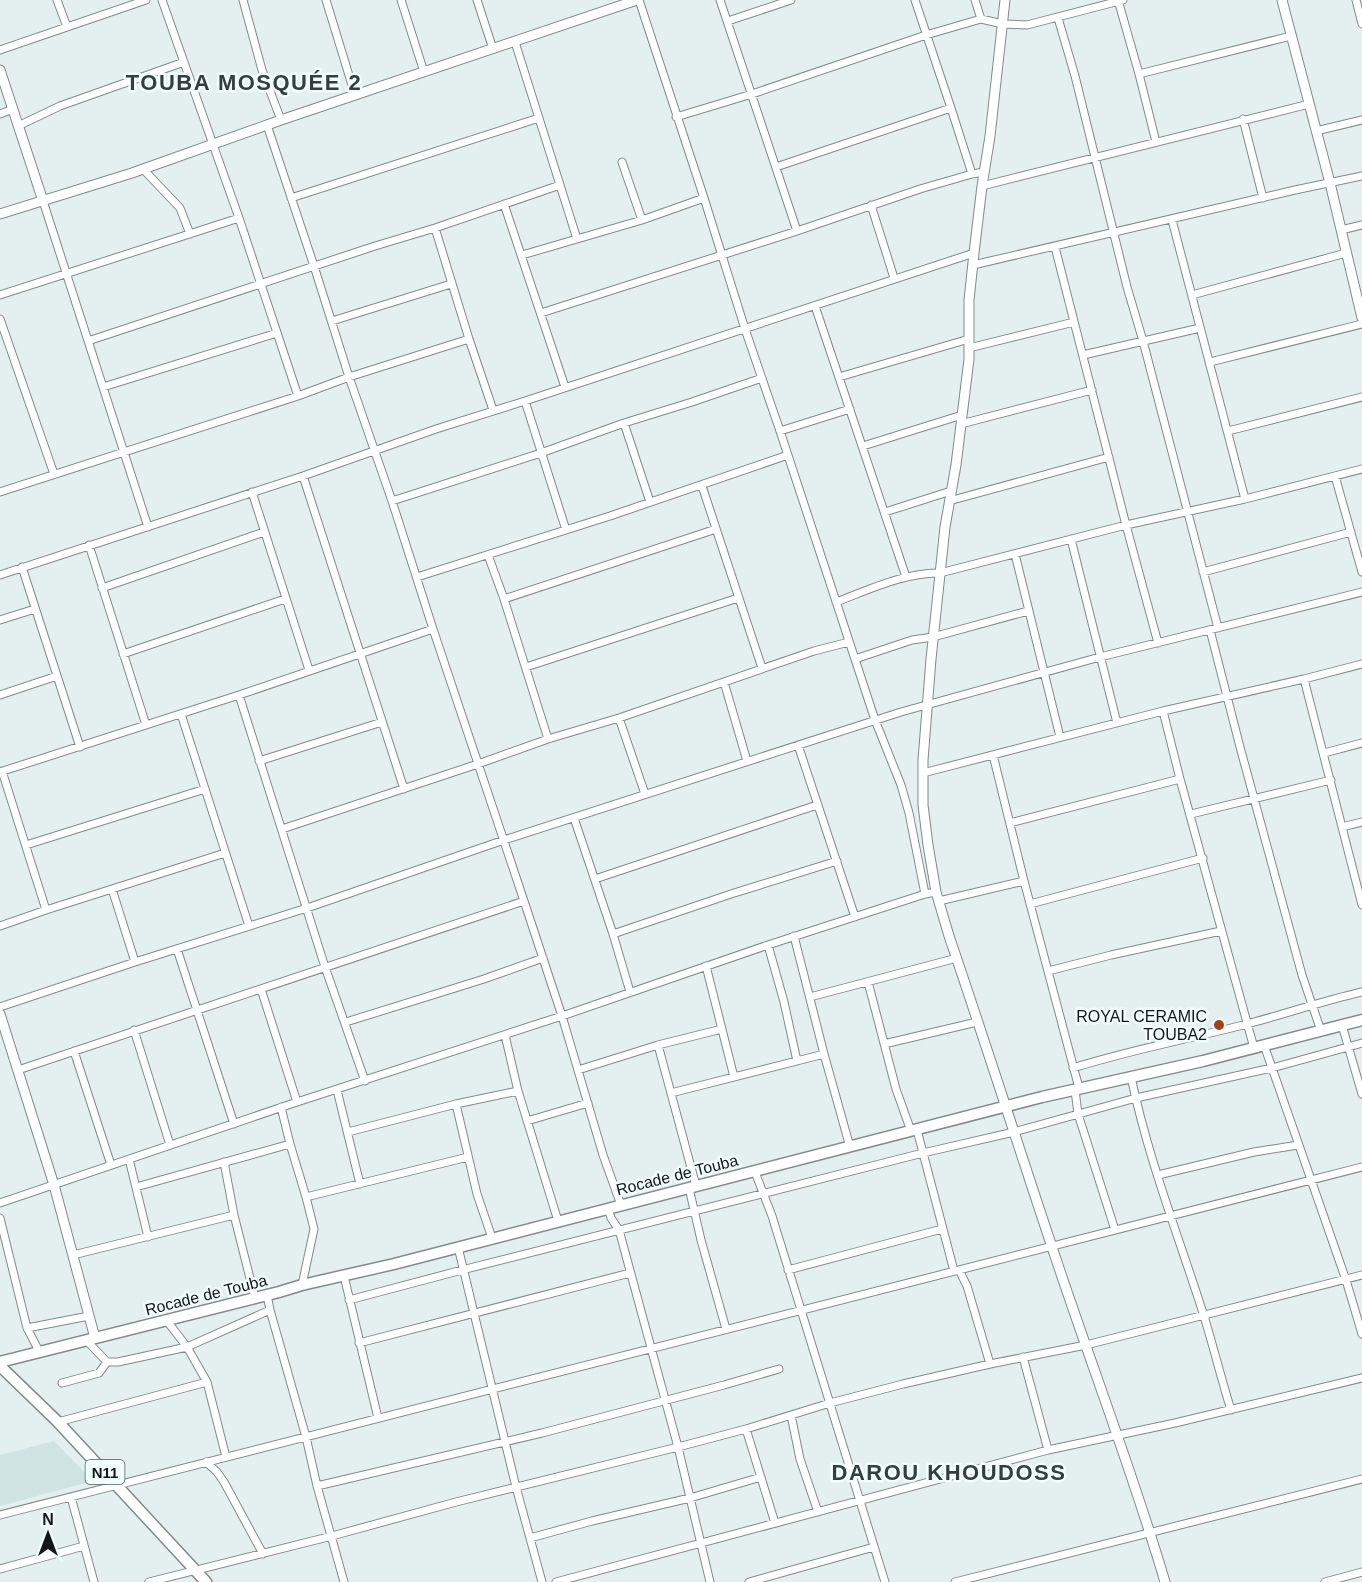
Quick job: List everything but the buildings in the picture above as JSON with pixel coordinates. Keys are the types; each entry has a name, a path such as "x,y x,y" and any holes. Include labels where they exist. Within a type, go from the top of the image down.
{"main road":[{"path":"0,214 143,169 638,0"},
{"path":"1005,0 969,300 969,359 933,637 923,773 925,824 938,896 977,1022 1165,1582"},
{"path":"1282,0 1330,183 1362,318"},
{"path":"0,70 43,201"},
{"path":"0,1014 54,1185 89,1316 90,1339"},
{"name":"Rocade de Touba","path":"0,1364 90,1339 1005,1107 1362,1020"},
{"name":"N11","path":"0,1364 58,1422 206,1582"}],"street":[{"path":"57,0 67,27"},
{"path":"0,50 146,0"},
{"path":"162,0 239,218 298,396"},
{"path":"243,0 262,70 281,120"},
{"path":"326,0 355,95"},
{"path":"401,0 424,72"},
{"path":"477,0 493,49"},
{"path":"638,0 875,720 902,785 925,894"},
{"path":"720,0 797,231"},
{"path":"728,21 791,0"},
{"path":"915,0 972,174"},
{"path":"975,0 981,19"},
{"path":"676,117 981,19 1003,24 1027,25 1120,0 1156,142"},
{"path":"1356,0 1362,24"},
{"path":"1058,18 1218,628"},
{"path":"1140,74 1291,36"},
{"path":"515,42 577,239"},
{"path":"18,126 60,106 184,62"},
{"path":"982,186 1309,104"},
{"path":"776,167 951,108"},
{"path":"0,114 13,109"},
{"path":"291,198 539,118"},
{"path":"1244,119 1263,198"},
{"path":"1316,131 1362,120"},
{"path":"267,125 543,958 579,1070 603,1155 621,1205"},
{"path":"622,162 642,220"},
{"path":"143,169 180,208 190,234"},
{"path":"541,313 871,205 984,172"},
{"path":"973,265 1362,176"},
{"path":"88,341 560,185"},
{"path":"522,255 642,220 704,198"},
{"path":"43,201 148,527"},
{"path":"504,204 565,387"},
{"path":"871,205 894,279"},
{"path":"0,295 239,218"},
{"path":"1172,220 1245,499"},
{"path":"1341,230 1362,225"},
{"path":"435,228 493,410"},
{"path":"1055,247 1158,643"},
{"path":"0,574 974,253"},
{"path":"1192,295 1346,253"},
{"path":"332,321 451,284"},
{"path":"815,306 906,577"},
{"path":"0,319 54,474"},
{"path":"839,377 969,344 1074,322"},
{"path":"1210,362 1362,324"},
{"path":"1083,355 1200,328"},
{"path":"103,387 277,333"},
{"path":"0,492 469,339"},
{"path":"392,501 762,378"},
{"path":"863,446 1092,390"},
{"path":"1228,431 1362,397"},
{"path":"525,401 566,530"},
{"path":"780,430 850,409"},
{"path":"624,423 650,502"},
{"path":"417,577 702,486 788,455"},
{"path":"949,501 1109,457"},
{"path":"836,602 906,577 924,573 940,573 1126,525 1245,499 1362,469"},
{"path":"303,476 404,789"},
{"path":"1335,476 1362,572"},
{"path":"702,486 762,668"},
{"path":"885,512 951,491"},
{"path":"252,492 309,670"},
{"path":"504,599 716,529"},
{"path":"102,588 264,532"},
{"path":"1203,572 1351,532"},
{"path":"1071,540 1117,723"},
{"path":"89,545 146,725"},
{"path":"1015,554 1060,737"},
{"path":"488,555 548,739"},
{"path":"22,567 80,747"},
{"path":"0,1007 307,908 504,840 901,712 1101,657 1362,592"},
{"path":"526,667 738,598"},
{"path":"123,654 285,599"},
{"path":"0,620 35,609"},
{"path":"855,659 912,640 933,637 1028,611"},
{"path":"46,910 1,772 433,629"},
{"path":"1209,630 1302,975 1321,1031"},
{"path":"282,829 548,739 619,718 762,668 849,642"},
{"path":"923,773 1163,711 1362,664"},
{"path":"0,695 57,676"},
{"path":"1304,679 1362,905"},
{"path":"724,682 747,761"},
{"path":"238,695 325,967 365,1081"},
{"path":"1163,711 1248,1024 1272,1068 1346,1280 1362,1334"},
{"path":"181,714 249,926"},
{"path":"619,718 645,794"},
{"path":"259,761 382,722"},
{"path":"1324,753 1362,743"},
{"path":"798,745 855,917"},
{"path":"993,755 1073,1068 1078,1114 1115,1230"},
{"path":"1010,823 1180,779"},
{"path":"1191,814 1330,780"},
{"path":"26,845 205,789"},
{"path":"595,879 817,805"},
{"path":"574,818 630,992"},
{"path":"1342,827 1362,822"},
{"path":"0,926 225,853"},
{"path":"1030,904 1203,858"},
{"path":"613,934 837,861"},
{"path":"0,1203 281,1107 505,1035 925,894 938,896 1024,881"},
{"path":"112,889 135,962"},
{"path":"18,1070 524,901"},
{"path":"1048,971 1221,931"},
{"path":"795,936 850,1147"},
{"path":"768,945 797,1061"},
{"path":"177,949 234,1124"},
{"path":"346,1022 543,958"},
{"path":"810,997 957,958"},
{"path":"706,966 734,1077"},
{"path":"868,982 896,1089 923,1153 942,1229 956,1271 967,1287 990,1364"},
{"path":"261,989 297,1102"},
{"path":"1073,1068 1101,1059 1248,1024 1312,1004 1362,992"},
{"path":"884,1044 977,1022"},
{"path":"1342,1025 1362,1094"},
{"path":"579,1070 658,1045 722,1029"},
{"path":"134,1030 170,1145"},
{"path":"505,1035 518,1091 558,1221"},
{"path":"350,1300 764,1193 1014,1132 1136,1098 1272,1068 1362,1043"},
{"path":"658,1045 693,1187 694,1211 726,1329"},
{"path":"74,1051 111,1165"},
{"path":"671,1093 824,1054"},
{"path":"1131,1077 1170,1216 1204,1314 1230,1410"},
{"path":"337,1090 360,1184"},
{"path":"348,1132 456,1104 518,1091"},
{"path":"527,1121 588,1103"},
{"path":"456,1104 477,1194 492,1238"},
{"path":"281,1107 314,1229 302,1285"},
{"path":"136,1187 290,1144"},
{"path":"1158,1175 1254,1152 1298,1145"},
{"path":"306,1197 468,1156"},
{"path":"129,1159 148,1237"},
{"path":"224,1162 234,1215 255,1298"},
{"path":"0,1515 1362,1167"},
{"path":"755,1172 772,1216 885,1582"},
{"path":"608,1208 619,1230 652,1348 710,1582"},
{"path":"73,1255 234,1215"},
{"path":"0,1218 27,1328 40,1353"},
{"path":"788,1270 942,1229"},
{"path":"458,1247 516,1487 542,1582"},
{"path":"359,1343 630,1273"},
{"path":"149,1582 678,1447 830,1403 990,1364 1086,1345 1362,1275"},
{"path":"344,1276 378,1419"},
{"path":"267,1295 344,1582"},
{"path":"107,1362 118,1362 187,1347 270,1310"},
{"path":"27,1328 89,1316"},
{"path":"167,1321 187,1347 207,1382 226,1457"},
{"path":"90,1339 107,1362"},
{"path":"1023,1358 1048,1450"},
{"path":"62,1383 99,1372 107,1362"},
{"path":"317,1486 505,1442 779,1369"},
{"path":"555,1582 1048,1450 1362,1378"},
{"path":"58,1422 207,1382"},
{"path":"791,1415 800,1459 818,1512"},
{"path":"746,1429 775,1523"},
{"path":"206,1462 224,1482 263,1554"},
{"path":"530,1538 690,1498 761,1477"},
{"path":"956,1582 1362,1479"},
{"path":"71,1497 94,1582"},
{"path":"0,1569 84,1546"},
{"path":"749,1582 874,1547"},
{"path":"1325,1582 1362,1572"}],"shaded area":[{"path":"54,1441 93,1481 0,1506 0,1455"}],"place":[{"name":"ROYAL CERAMIC TOUBA2","path":"1219,1025"}],"district":[{"name":"TOUBA MOSQUÉE 2","path":"244,82"},
{"name":"DAROU KHOUDOSS","path":"949,1472"}]}
